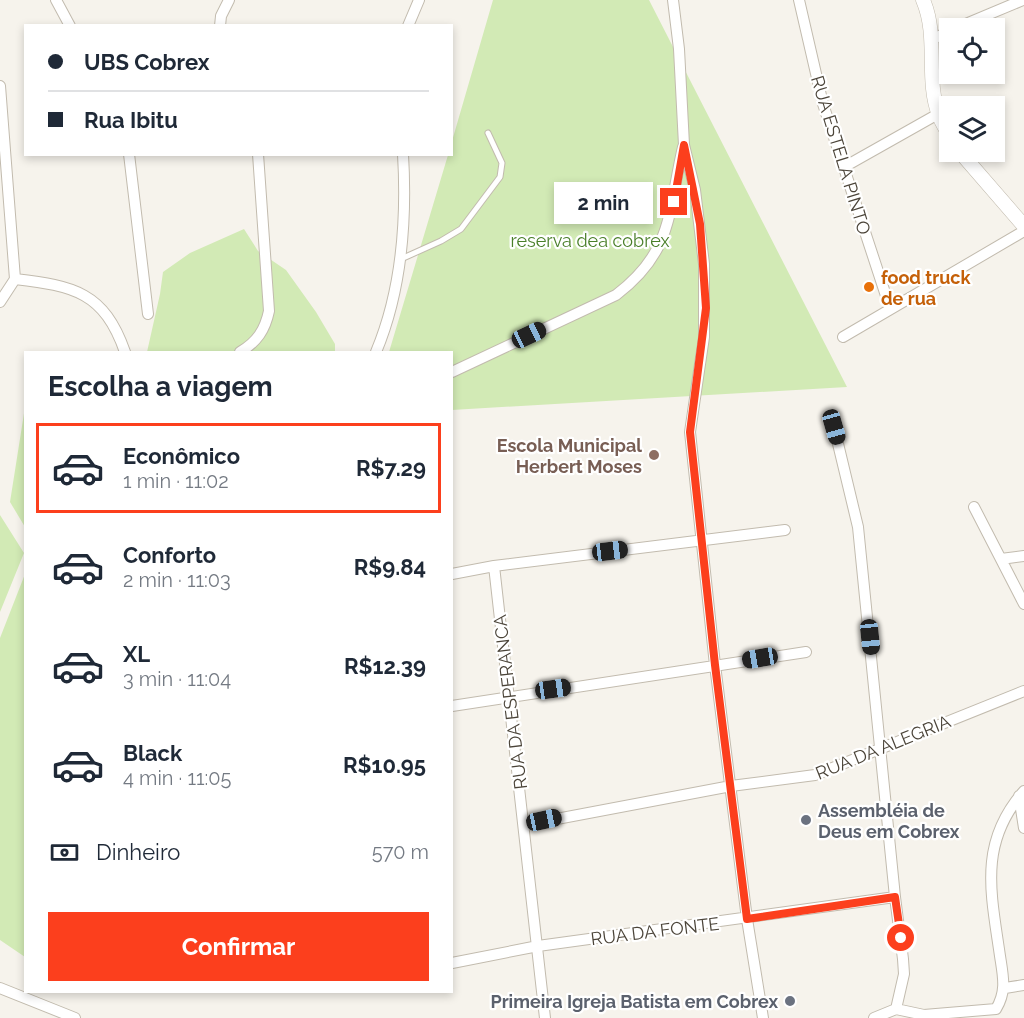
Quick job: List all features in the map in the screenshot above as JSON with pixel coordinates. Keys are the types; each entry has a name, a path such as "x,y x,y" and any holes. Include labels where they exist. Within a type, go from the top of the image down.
{"street":[{"path":"56,0 69,24"},
{"path":"220,24 221,16 229,0"},
{"path":"409,24 419,0"},
{"path":"673,0 679,49 684,145 695,190 704,264 704,337 690,432 715,665 747,919 763,1018"},
{"name":"RUA ESTELA PINTO","path":"799,0 823,104 890,308"},
{"path":"844,168 938,114 934,86 933,39 923,0"},
{"path":"980,18 1023,0"},
{"path":"933,39 939,36"},
{"path":"0,86 15,279 0,302"},
{"path":"453,372 616,295 636,279 662,241 674,202 684,145"},
{"path":"129,156 148,314"},
{"path":"242,351 262,334 269,311 258,156"},
{"path":"376,351 394,300 401,259 403,156"},
{"path":"843,337 1024,228 968,162"},
{"path":"15,279 53,284 88,296 100,305 112,321 125,351"},
{"path":"834,427 858,527 903,959 904,974 896,1008"},
{"path":"974,507 1024,604"},
{"path":"453,574 494,566 785,530"},
{"path":"1001,559 1024,556"},
{"name":"RUA DA ESPERANCA","path":"494,566 545,1018"},
{"path":"453,706 806,652"},
{"name":"RUA DA ALEGRIA","path":"525,825 731,786 815,775 1024,691"},
{"path":"1022,794 1024,828"},
{"path":"874,1018 896,1008 924,1016 997,1013 1005,988 992,899 992,860 996,833 1008,810 1022,794"},
{"name":"RUA DA FONTE","path":"453,963 538,946 895,897"},
{"path":"1005,988 1024,985"},
{"path":"0,988 75,1018"}],"lane":[{"path":"401,259 441,241 461,228 500,177 502,163 488,133"}],"green space":[{"name":"reserva dea cobrex","path":"493,0 649,0 847,387 453,410 453,351 389,351 448,156 453,156 453,138"},
{"path":"244,229 258,251 286,270 316,312 335,344 335,351 147,351 163,272 190,253"},
{"path":"24,413 24,525 10,502"},
{"path":"0,515 24,553 0,612"},
{"path":"24,577 24,956 0,940 0,638"}],"place":[{"name":"food truck de rua","path":"869,287"},
{"name":"Escola Municipal Herbert Moses","path":"654,455"},
{"name":"Assembléia de Deus em Cobrex","path":"806,820"},
{"name":"Primeira Igreja Batista em Cobrex","path":"790,1001"}],"route":[{"path":"674,202 684,145 695,190 700,224 706,308 704,337 691,410 690,432 715,665 747,919 895,897 901,938"}]}
